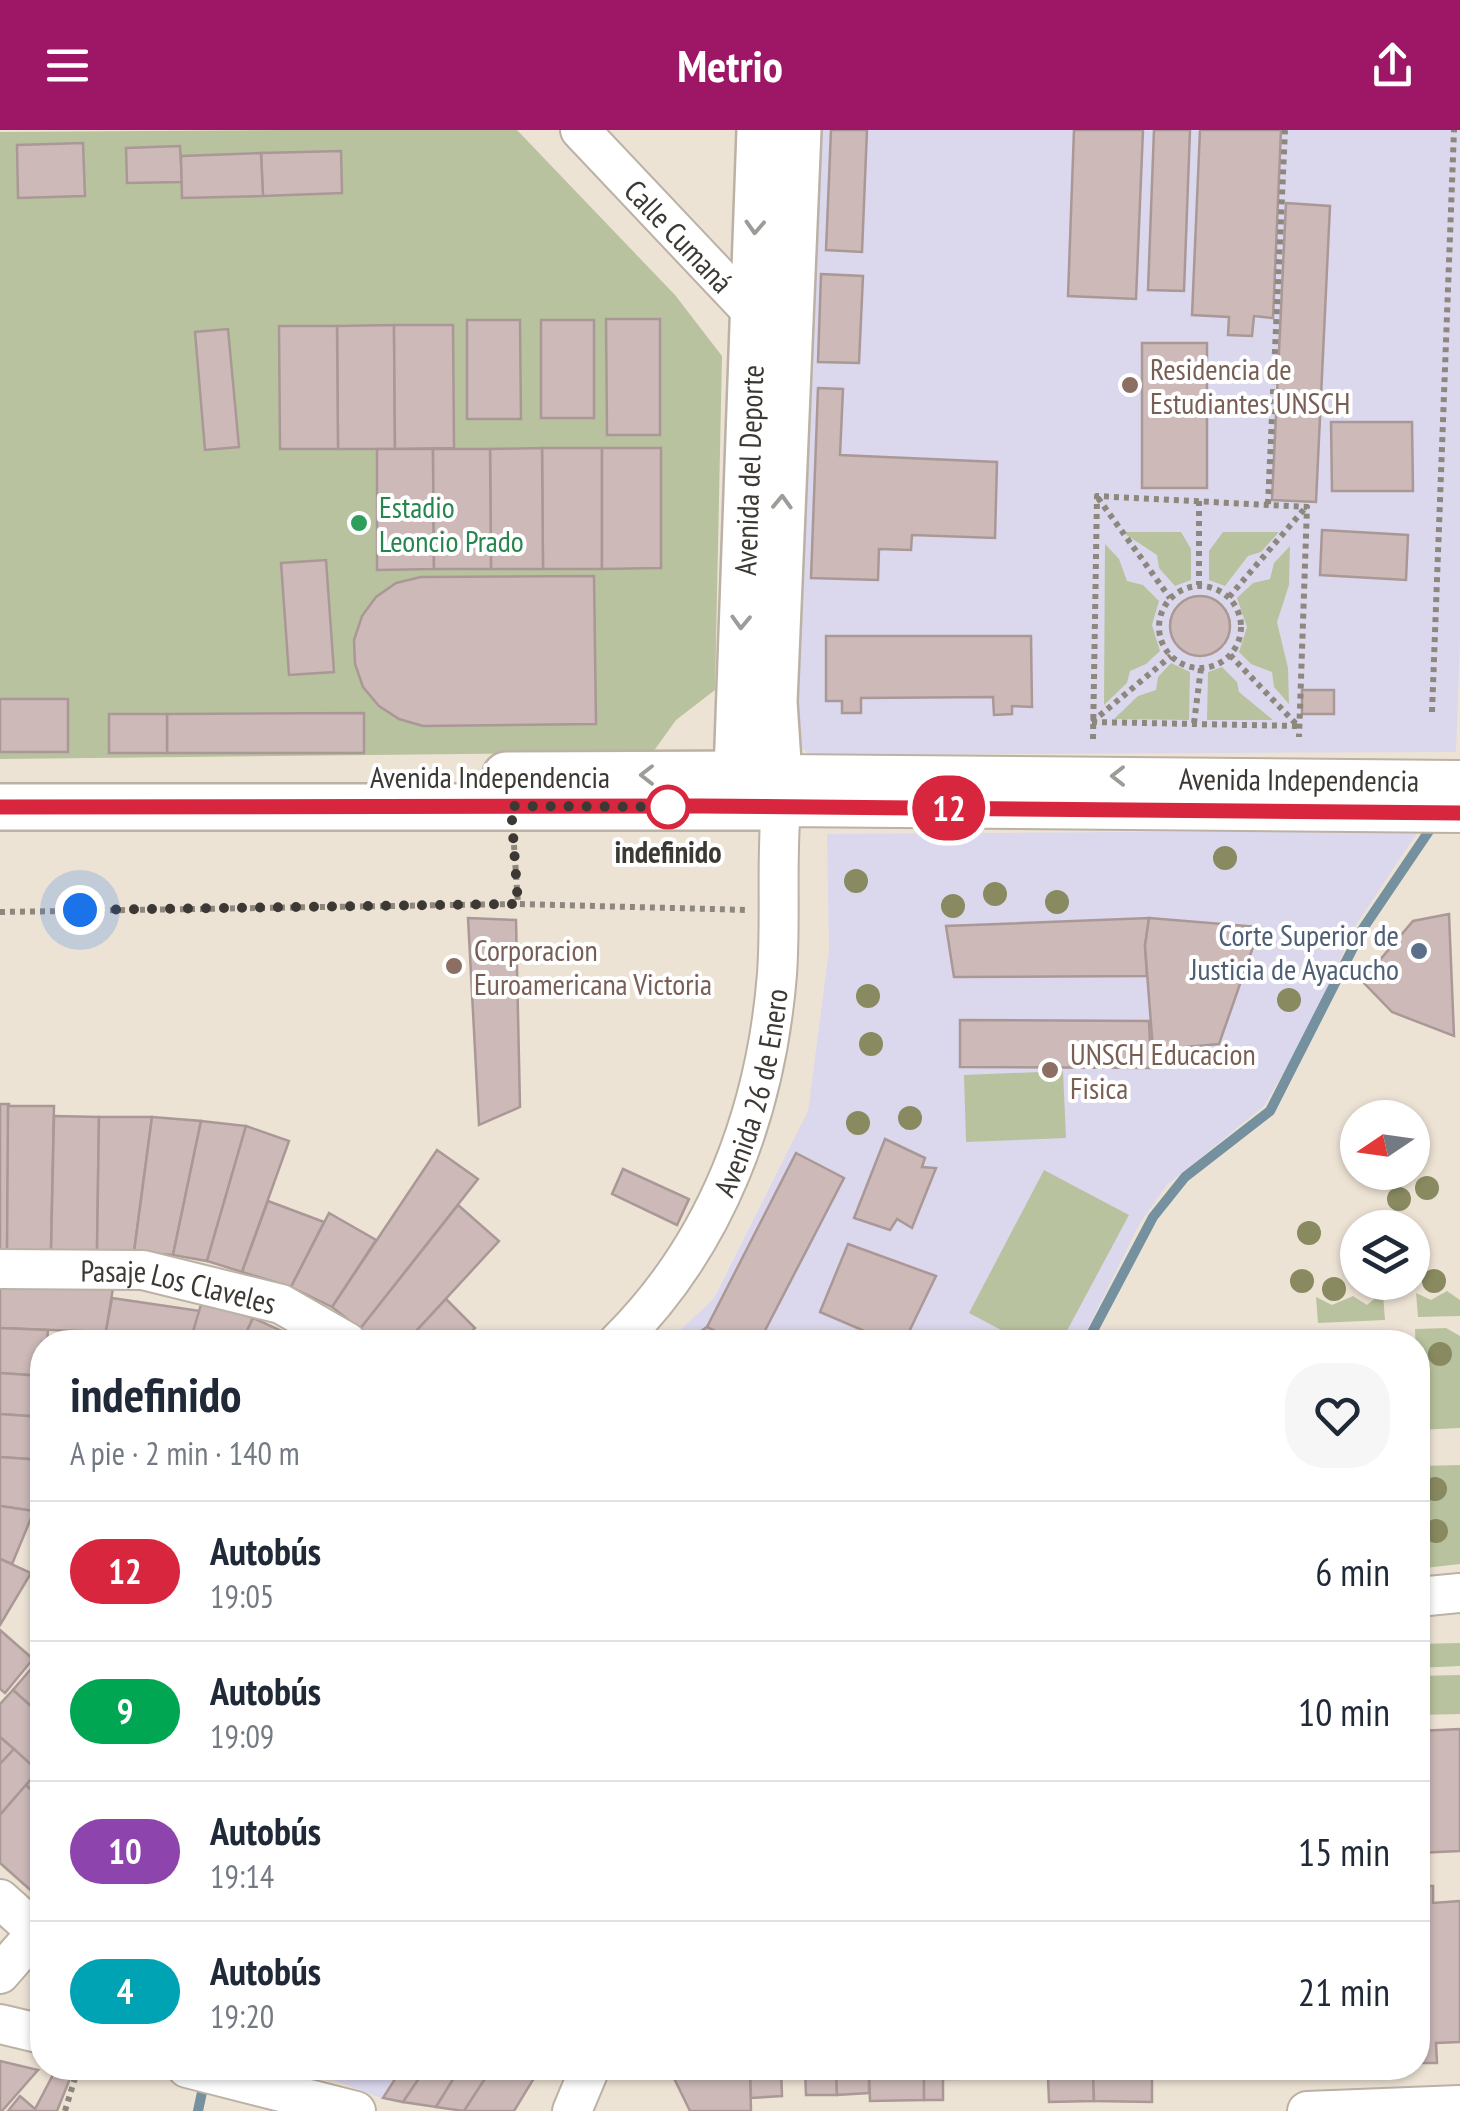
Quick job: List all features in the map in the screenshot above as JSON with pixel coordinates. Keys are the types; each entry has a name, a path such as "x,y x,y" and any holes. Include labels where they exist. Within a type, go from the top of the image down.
{"street":[{"name":"Calle Cumaná","path":"580,130 769,321"},
{"name":"Avenida del Deporte","path":"760,130 769,321 774,702 780,790"},
{"name":"Avenida del Deporte","path":"735,791 769,321 798,130"},
{"name":"Avenida Independencia","path":"0,777 735,791 1460,780"},
{"name":"Avenida Independencia","path":"780,790 1460,813"},
{"name":"Avenida 26 de Enero","path":"628,1330 696,1248 737,1165 761,1072 777,976 780,790"},
{"name":"Avenida Independencia","path":"0,807 511,806 735,791"},
{"name":"Pasaje Los Claveles","path":"0,1269 143,1270 281,1304 326,1330"},
{"path":"1430,1596 1460,1594"},
{"path":"0,1899 30,1922"},
{"path":"0,1974 30,1940"},
{"path":"0,2024 30,2031"},
{"path":"249,2080 356,2111"},
{"path":"572,2111 585,2080"},
{"path":"1307,2111 1460,2105"}],"path":[{"path":"1268,504 1285,130"},
{"path":"1432,712 1454,130"},
{"path":"1096,496 1306,506"},
{"path":"1096,496 1170,598"},
{"path":"1093,739 1096,496"},
{"path":"1199,501 1199,585"},
{"path":"1229,596 1306,506"},
{"path":"1299,738 1306,506"},
{"path":"1199,585 1229,596 1241,626 1230,655 1216,665 1201,668 1171,656 1159,627 1170,598 1199,585"},
{"path":"1230,655 1298,726"},
{"path":"1092,722 1171,656"},
{"path":"1194,722 1201,668"},
{"path":"1092,722 1298,726"},
{"path":"511,806 518,904"},
{"path":"0,912 518,904 779,911"},
{"path":"65,2111 74,2080"}],"shaded area":[{"name":"Residencia de Estudiantes UNSCH","path":"811,130 1460,130 1460,641 1456,752 809,755 785,730"},
{"name":"UNSCH Educacion Fisica","path":"1419,830 1354,928 1307,1033 1264,1106 1167,1185 1140,1223 1087,1330 681,1330 714,1298 808,1111 829,950 827,834"},
{"path":"333,2080 392,2080 381,2098"}],"green space":[{"name":"Estadio Leoncio Prado","path":"517,130 675,295 722,356 715,690 676,720 653,752 0,759 0,132"},
{"path":"1122,532 1181,532 1191,549 1191,580 1175,586 1159,568 1157,555"},
{"path":"1223,532 1279,532 1261,552 1248,556 1225,586 1209,580 1209,551"},
{"path":"1105,544 1119,559 1127,581 1143,585 1159,601 1152,625 1160,651 1146,664 1130,671 1127,683 1104,705"},
{"path":"1290,546 1289,585 1277,622 1288,668 1289,704 1274,687 1272,672 1251,664 1239,652 1247,627 1237,598 1253,583 1270,579 1274,563"},
{"path":"1171,663 1190,672 1189,720 1114,719 1138,696 1156,690 1158,677"},
{"path":"1222,667 1237,682 1239,692 1273,720 1207,720 1208,672"},
{"path":"1063,1071 1066,1138 966,1142 964,1075"},
{"path":"1044,1170 1129,1215 1067,1330 1001,1330 969,1313"},
{"path":"1447,1291 1460,1300 1460,1316 1418,1317 1417,1300 1431,1300"},
{"path":"1316,1297 1332,1305 1359,1300 1367,1305 1373,1300 1383,1300 1385,1320 1318,1323"},
{"path":"1446,1328 1460,1336 1460,1428 1430,1429 1430,1330 1415,1329"},
{"path":"1460,1465 1460,1564 1430,1567 1430,1466"},
{"path":"1460,1643 1460,1666 1430,1667 1430,1644"},
{"path":"1460,1675 1460,1714 1430,1715 1430,1676"}],"building":[{"path":"831,130 867,130 862,252 826,250"},
{"path":"1074,130 1143,130 1136,299 1068,296"},
{"path":"1154,130 1190,130 1184,291 1148,290"},
{"path":"1200,130 1281,130 1273,318 1254,316 1252,336 1228,335 1229,317 1192,315"},
{"path":"83,143 85,196 18,198 17,145"},
{"path":"180,146 182,182 127,183 126,148"},
{"path":"341,151 342,193 263,196 261,153"},
{"path":"261,153 263,196 182,198 181,156"},
{"path":"1286,203 1330,206 1316,502 1272,500"},
{"path":"821,274 863,276 859,363 818,362"},
{"path":"606,319 660,319 660,435 607,435"},
{"path":"467,320 520,320 521,419 467,419"},
{"path":"541,320 594,320 594,418 541,418"},
{"path":"394,325 395,449 338,449 337,326"},
{"path":"394,325 453,325 454,448 395,449"},
{"path":"279,326 337,326 338,449 280,449"},
{"path":"228,329 239,447 205,450 195,332"},
{"path":"1142,343 1207,343 1207,488 1142,488"},
{"path":"818,388 843,389 840,455 997,462 995,538 912,535 911,550 879,549 878,580 811,578"},
{"path":"1331,422 1412,422 1413,491 1332,491"},
{"path":"542,448 602,448 602,569 543,569"},
{"path":"542,448 543,569 491,569 490,449"},
{"path":"602,448 661,448 661,568 602,569"},
{"path":"377,449 433,449 434,569 377,570"},
{"path":"433,449 490,449 491,569 434,569"},
{"path":"1322,530 1408,535 1406,580 1320,575"},
{"path":"326,560 334,672 289,675 281,563"},
{"path":"594,576 596,724 423,726 399,719 379,706 363,687 355,664 354,640 362,616 376,597 396,583 421,577"},
{"path":"1200,596 1222,604 1230,626 1222,648 1200,656 1178,648 1170,626 1178,604"},
{"path":"826,636 1031,636 1032,707 1012,706 1012,714 994,715 993,697 861,698 861,713 842,713 842,701 826,701"},
{"path":"1302,690 1334,690 1334,714 1302,714"},
{"path":"0,699 68,699 68,752 0,752"},
{"path":"364,713 364,753 167,753 167,714"},
{"path":"109,714 167,714 167,753 109,753"},
{"name":"Corte Superior de Justicia de Ayacucho","path":"1449,914 1454,1036 1392,1012 1362,981 1413,921"},
{"path":"468,918 516,920 520,1107 479,1125"},
{"path":"1149,918 1145,946 1147,976 954,977 946,926"},
{"path":"1149,918 1260,927 1219,1044 1153,1050 1145,946"},
{"path":"960,1020 1149,1021 1151,1068 960,1067"},
{"path":"0,1104 9,1104 7,1254 0,1254"},
{"path":"8,1106 54,1106 51,1251 7,1254"},
{"path":"54,1116 99,1117 97,1251 51,1251"},
{"path":"99,1117 152,1117 134,1252 97,1251"},
{"path":"152,1117 201,1121 173,1255 134,1252"},
{"path":"201,1121 246,1126 207,1261 173,1255"},
{"path":"246,1126 289,1141 242,1272 207,1261"},
{"path":"885,1139 925,1158 922,1167 936,1168 912,1228 897,1219 890,1230 854,1218"},
{"path":"437,1150 478,1179 360,1329 332,1307"},
{"path":"796,1153 844,1178 765,1330 707,1327"},
{"path":"623,1169 689,1199 677,1225 612,1194"},
{"path":"268,1201 324,1222 291,1287 242,1272"},
{"path":"458,1205 499,1241 417,1330 360,1329"},
{"path":"329,1213 376,1240 332,1307 291,1287"},
{"path":"848,1244 936,1276 910,1330 862,1330 820,1312"},
{"path":"0,1288 113,1288 106,1330 0,1328"},
{"path":"112,1298 200,1311 194,1330 106,1330"},
{"path":"446,1299 475,1328 473,1330 417,1330"},
{"path":"202,1301 253,1318 248,1330 194,1330"},
{"path":"253,1318 280,1330 248,1330"},
{"path":"0,1328 48,1330 30,1330 30,1375 0,1373"},
{"path":"0,1373 30,1375 30,1416 0,1414"},
{"path":"0,1414 30,1416 30,1459 0,1457"},
{"path":"0,1457 30,1459 30,1510 0,1506"},
{"path":"0,1506 30,1510 30,1521 12,1564 0,1559"},
{"path":"0,1559 30,1575 0,1625"},
{"path":"0,1630 30,1656 30,1663 5,1693 0,1689"},
{"path":"30,1670 30,1705 13,1690"},
{"path":"13,1690 30,1705 30,1764 0,1737 0,1704"},
{"path":"1460,1729 1460,1851 1430,1852 1430,1730"},
{"path":"0,1737 14,1749 0,1764"},
{"path":"14,1749 30,1764 30,1780 0,1815 0,1764"},
{"path":"26,1785 30,1789 30,1890 0,1863 0,1815"},
{"path":"1430,1886 1433,1903 1460,1901 1460,2042 1436,2043 1437,2063 1430,2063"},
{"path":"0,2061 30,2068 30,2079 0,2111"},
{"path":"50,2080 69,2080 57,2111 8,2111 20,2096 35,2109"},
{"path":"394,2080 418,2080 403,2102 383,2098"},
{"path":"418,2080 453,2080 436,2107 403,2102"},
{"path":"453,2080 484,2080 464,2111 436,2107"},
{"path":"484,2080 533,2080 514,2111 464,2111"},
{"path":"675,2080 750,2080 751,2111 690,2111"},
{"path":"750,2080 781,2080 782,2096 751,2098"},
{"path":"805,2080 836,2080 837,2095 806,2095"},
{"path":"836,2080 869,2080 869,2093 837,2095"},
{"path":"869,2080 924,2080 924,2100 870,2101"},
{"path":"924,2080 943,2080 943,2100 924,2100"},
{"path":"1048,2080 1093,2080 1094,2101 1049,2102"},
{"path":"1093,2080 1152,2080 1152,2102 1094,2101"}],"waterway":[{"path":"1093,1330 1153,1217 1185,1177 1270,1111 1362,930 1429,831"},
{"path":"198,2111 205,2080"}],"bus line":[{"name":"12","path":"0,807 699,806 1460,813"}],"place":[{"name":"Residencia de Estudiantes UNSCH","path":"1130,385"},
{"name":"Estadio Leoncio Prado","path":"359,523"},
{"name":"indefinido","path":"668,807"},
{"name":"Corte Superior de Justicia de Ayacucho","path":"1419,951"},
{"name":"Corporacion Euroamericana Victoria","path":"454,966"},
{"name":"UNSCH Educacion Fisica","path":"1050,1070"}],"route":[{"path":"80,910 518,904 511,806 668,807"}]}
